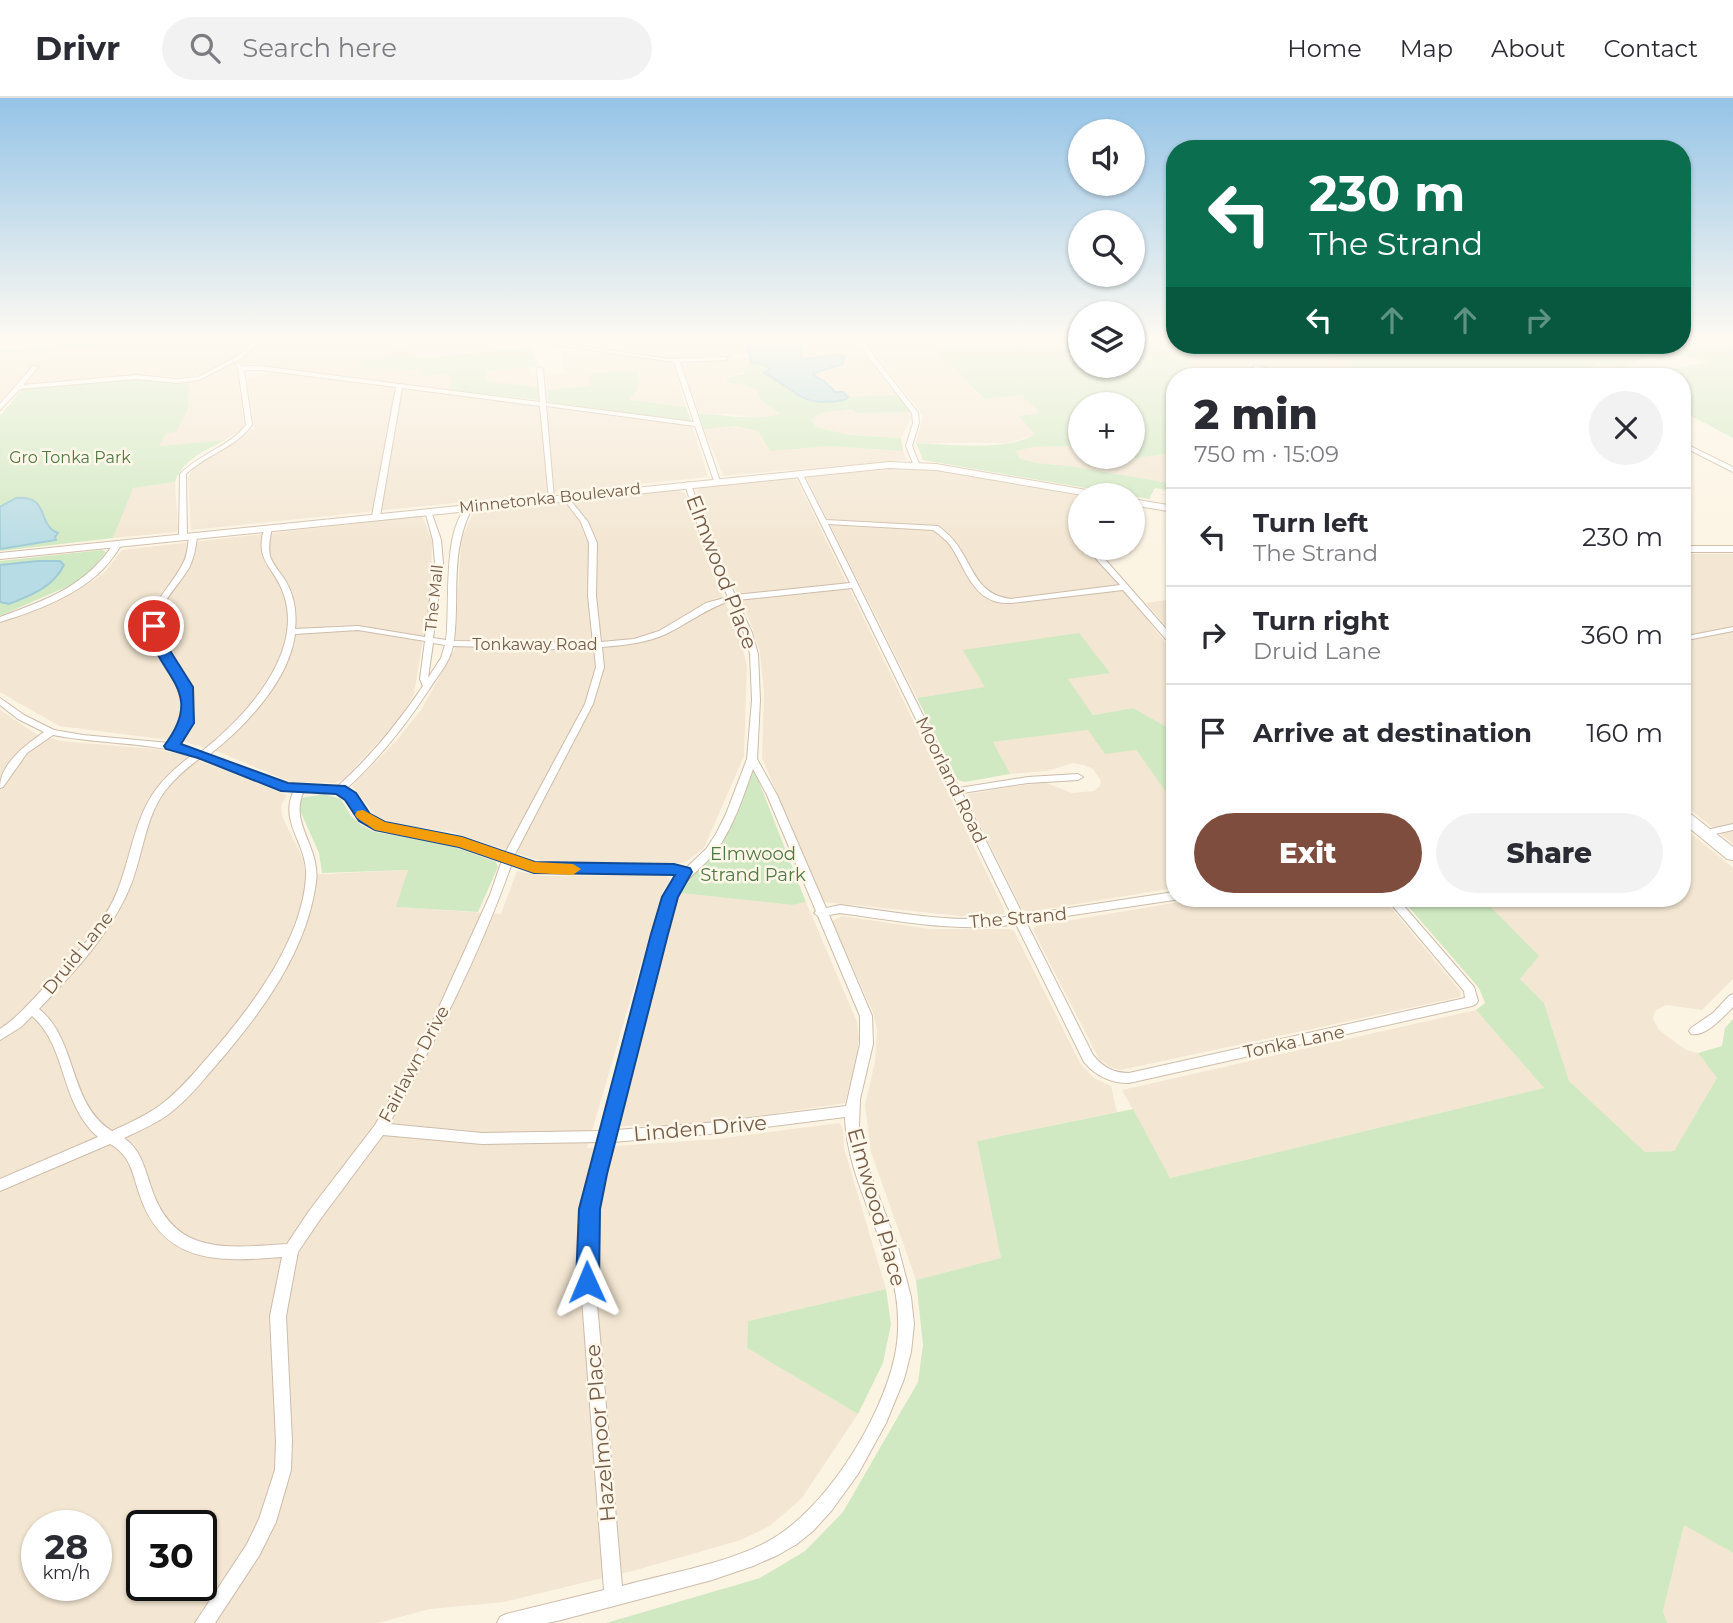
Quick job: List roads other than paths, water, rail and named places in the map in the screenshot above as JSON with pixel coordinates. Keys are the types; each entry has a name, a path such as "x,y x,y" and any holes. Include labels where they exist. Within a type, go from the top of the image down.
{"main road":[{"name":"Minnetonka Boulevard","path":"0,556 870,466 918,466 1068,490"},
{"path":"1145,504 1166,508"},
{"path":"1691,549 1733,549"},
{"path":"1691,821 1733,855"}],"street":[{"path":"171,746 180,737 187,723 186,687 156,638 154,620 158,604 184,570 190,555 183,474 195,461 242,434 249,425 247,410"},
{"path":"376,516 395,410"},
{"path":"544,410 551,498"},
{"path":"591,410 697,424"},
{"path":"693,410 717,481"},
{"path":"913,410 916,423 909,446 918,466"},
{"path":"1691,449 1733,470"},
{"name":"Moorland Road","path":"799,473 1088,1058 1101,1072 1114,1077"},
{"name":"Elmwood Place","path":"506,1623 614,1597 767,1552 806,1525 855,1462 888,1403 904,1353 906,1325 900,1271 858,1152 851,1111 866,1048 868,1027 862,1006 820,913 772,795 752,759 756,700 754,654 706,540 688,484"},
{"name":"Fairlawn Drive","path":"204,1623 253,1550 267,1522 283,1470 278,1316 292,1250 314,1216 380,1129 430,1039 491,905 508,858 589,704 600,667 592,596 593,543 584,522 565,497"},
{"name":"The Mall","path":"340,789 392,737 434,679 450,643 455,538 470,506"},
{"name":"The Mall","path":"427,686 424,679 439,563 437,540 428,511"},
{"path":"823,522 935,528 946,536 984,593 994,600 1011,601 1125,587"},
{"path":"268,528 265,555 289,597 292,632"},
{"path":"0,620 87,580 104,566 118,544"},
{"path":"1104,560 1166,634"},
{"name":"Tonkaway Road","path":"292,632 358,628 450,643 598,646 635,641 662,633 709,605 732,597 853,585"},
{"path":"1691,637 1733,629"},
{"name":"Druid Lane","path":"0,1035 17,1024 31,1009 108,919 122,892 153,799 168,778 235,727 263,695 281,664 292,632"},
{"path":"0,701 21,717 51,732 83,738 171,746 299,790 340,789 350,796 365,817 380,827 462,842 534,867 674,869 684,872"},
{"path":"0,785 24,751 51,732"},
{"name":"Hazelmoor Place","path":"614,1597 586,1259 589,1209 670,897 684,872 702,859 719,838 752,759"},
{"path":"957,791 1028,780 1078,777"},
{"path":"0,1185 111,1137 164,1110 189,1087 258,1004 289,954 312,878 309,848 291,811 292,799 299,790"},
{"path":"1706,833 1733,827"},
{"name":"The Strand","path":"820,913 840,909 931,921 980,924 1020,921 1166,897"},
{"name":"Tonka Lane","path":"1114,1077 1129,1078 1472,1001 1470,990 1399,907"},
{"path":"1695,1031 1717,1016 1733,999"},
{"path":"31,1009 50,1025 86,1116 132,1154 153,1213 165,1229 178,1241 216,1253 292,1250"},
{"name":"Linden Drive","path":"380,1129 494,1139 608,1135 698,1130 851,1111"}],"water":[{"path":"16,498 27,498 39,506 47,524 58,533 56,540 0,549 0,507"},
{"path":"60,561 64,565 54,579 41,589 9,604 0,602 0,565"}],"park label":[{"name":"Gro Tonka Park","path":"70,457"},
{"name":"Elmwood Strand Park","path":"753,864"}]}
